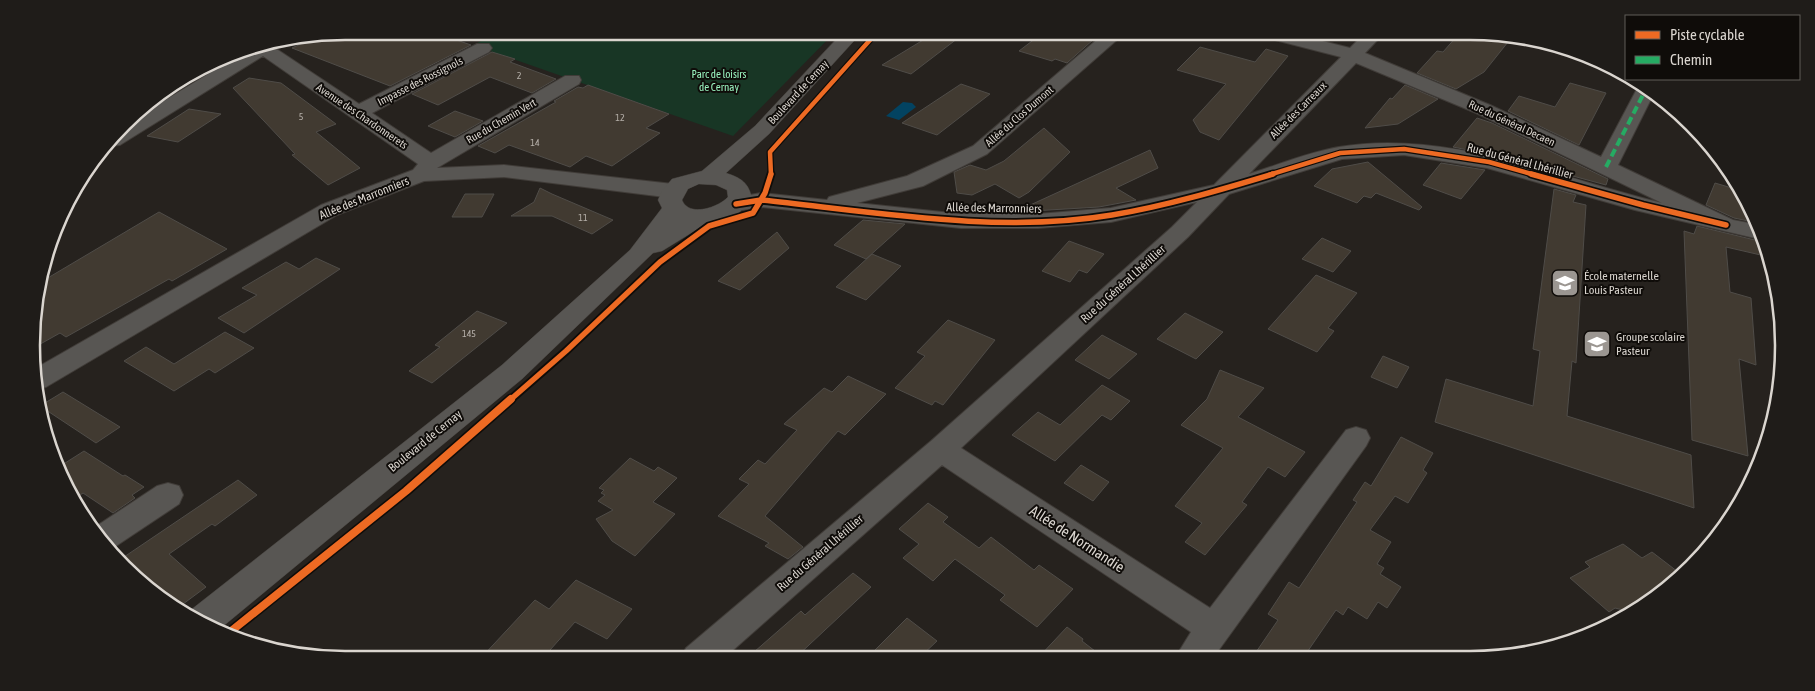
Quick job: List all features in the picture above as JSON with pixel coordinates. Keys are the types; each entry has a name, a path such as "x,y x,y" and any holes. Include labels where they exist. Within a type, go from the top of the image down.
{"street":[{"name":"Boulevard de Cernay","path":"709,176 762,130 846,40"},
{"name":"Allée du Clos Dumont","path":"822,206 915,181 980,150 1108,40"},
{"name":"Rue du Général Decaen","path":"1297,40 1354,54 1483,109 1726,225 1753,231"},
{"name":"Allée des Carreaux","path":"1220,190 1369,40"},
{"name":"Impasse des Rossignols","path":"357,113 483,48"},
{"name":"Avenue des Chardonnerets","path":"266,50 357,113 425,169"},
{"path":"126,132 266,50"},
{"name":"Rue du Chemin Vert","path":"425,169 572,80"},
{"path":"1606,167 1643,94"},
{"name":"Boulevard de Cernay","path":"742,194 762,130"},
{"name":"Rue du Général Lhérillier","path":"707,651 941,449 1180,232 1220,190 1340,153 1404,149 1489,162 1726,225"},
{"name":"Allée des Marronniers","path":"42,376 330,210 425,169 504,171 674,200"},
{"path":"709,176 742,194 721,213 701,217 686,215 674,200 688,181 709,176"},
{"name":"Allée des Marronniers","path":"742,194 822,206 961,221 1038,221 1112,215 1220,190"},
{"name":"Boulevard de Cernay","path":"638,254 674,200"},
{"name":"Boulevard de Cernay","path":"208,618 512,372 638,254 701,217"},
{"path":"1197,651 1356,438"},
{"name":"Allée de Normandie","path":"941,449 1214,629"},
{"path":"107,536 168,495"}],"green space":[{"name":"Parc de loisirs de Cernay","path":"483,40 827,40 733,136 473,45"}],"water":[{"path":"903,102 912,103 916,107 899,120 886,116"}],"building":[{"path":"346,40 457,40 471,45 390,86 292,48 306,43"},
{"path":"923,40 956,40 911,74 882,65"},
{"path":"1033,40 1093,40 1067,63 1055,59 1052,61 1019,51"},
{"path":"1454,40 1507,43 1484,72 1456,89 1417,73 1437,51 1443,52"},
{"path":"1200,47 1255,62 1266,49 1288,56 1219,140 1200,132 1193,120 1226,84 1177,70"},
{"path":"492,52 515,59 510,62 556,79 532,93 490,77 438,105 412,94"},
{"path":"249,78 281,83 336,124 316,132 360,168 328,185 292,155 295,154 233,88"},
{"path":"1570,83 1606,93 1579,145 1508,111 1519,96 1555,107"},
{"path":"961,84 990,94 937,135 902,123"},
{"path":"588,85 669,114 646,128 660,133 612,166 586,156 570,167 509,145 495,153 478,146 556,102 554,101 578,87 583,88"},
{"path":"1405,85 1438,99 1398,124 1365,128 1390,98 1392,99"},
{"path":"189,109 221,114 178,142 147,136"},
{"path":"455,111 483,121 455,137 428,126"},
{"path":"1477,118 1492,123 1608,179 1606,185 1503,157 1453,147"},
{"path":"1044,128 1070,152 1029,192 1019,198 995,184 972,195 957,193 954,172 970,165 986,170 1004,161"},
{"path":"1150,150 1158,168 1116,188 1136,200 1099,207 1015,212"},
{"path":"1368,162 1422,207 1419,210 1376,193 1371,198 1364,196 1357,203 1314,186 1332,169"},
{"path":"1441,163 1485,170 1461,199 1423,185"},
{"path":"1715,183 1731,188 1748,221 1734,218 1706,205"},
{"path":"540,188 613,220 592,234 552,216 511,216 534,202"},
{"path":"1554,189 1576,195 1573,202 1586,205 1576,363 1572,361 1567,416 1691,455 1694,508 1435,422 1446,379 1533,406 1540,351 1533,349"},
{"path":"465,194 494,194 482,217 452,217"},
{"path":"159,212 227,249 172,281 169,279 66,337 60,333 40,344 48,278"},
{"path":"863,220 905,224 866,259 834,245"},
{"path":"1697,226 1756,240 1762,255 1726,247 1730,292 1751,298 1756,365 1739,359 1748,456 1692,440 1684,231 1694,234"},
{"path":"777,232 789,248 740,290 718,281"},
{"path":"1322,238 1351,251 1333,272 1302,259"},
{"path":"1069,241 1104,254 1087,273 1079,270 1070,282 1042,271"},
{"path":"872,254 901,266 866,300 836,287"},
{"path":"316,258 340,269 244,333 218,318 257,295 242,288 286,262 299,269"},
{"path":"1316,275 1357,293 1328,328 1334,331 1317,352 1268,329"},
{"path":"477,311 507,323 432,383 409,371 440,347 435,345"},
{"path":"1185,313 1223,332 1196,359 1157,339"},
{"path":"948,320 995,340 943,405 935,401 932,405 895,388 925,356 917,352"},
{"path":"225,332 254,348 215,373 209,369 174,391 124,361 146,347 174,364"},
{"path":"1102,335 1137,354 1109,379 1075,360"},
{"path":"1383,356 1409,367 1397,388 1371,377"},
{"path":"1220,370 1264,388 1238,417 1305,452 1285,477 1268,467 1242,502 1247,505 1205,555 1185,542 1202,523 1175,506 1223,448 1181,425 1207,399"},
{"path":"848,376 886,394 845,435 838,431 765,516 803,547 788,559 765,546 769,543 718,516 749,484 739,479 758,460 765,464 797,430 784,424 824,388 832,392"},
{"path":"1102,385 1130,401 1111,420 1102,415 1055,461 1012,435 1038,412 1060,425"},
{"path":"63,392 120,427 96,443 47,411 46,403"},
{"path":"1401,437 1433,453 1423,470 1427,473 1408,503 1395,496 1370,530 1391,542 1377,564 1384,568 1380,574 1401,587 1387,608 1378,602 1367,619 1348,607 1343,615 1336,610 1308,651 1257,651 1278,620 1268,614 1289,582 1299,588 1357,502 1353,500 1365,482 1371,486"},
{"path":"84,451 144,487 132,495 135,498 113,513 83,493 79,494 64,464"},
{"path":"630,458 654,471 658,467 677,478 653,502 675,514 635,556 612,541 596,519 613,510 598,501 605,495 601,493 604,490 599,488"},
{"path":"1081,465 1109,482 1093,501 1064,483"},
{"path":"238,480 257,495 215,526 212,524 169,554 206,587 183,604 160,588 124,557"},
{"path":"928,503 948,517 943,522 979,548 991,537 1034,570 1039,565 1073,589 1037,627 1000,600 1005,595 955,559 933,581 903,558 919,544 899,529"},
{"path":"1623,544 1642,558 1652,552 1676,571 1639,600 1622,610 1615,608 1609,612 1570,578 1590,567 1585,562"},
{"path":"853,573 871,587 803,651 755,651 801,611 805,615"},
{"path":"576,580 632,609 607,639 575,622 549,651 487,651 535,600 549,609"},
{"path":"907,618 937,641 926,651 874,651"},
{"path":"1067,627 1095,651 1045,651"}],"marked path":[{"path":"1606,167 1643,94"}],"cycle path":[{"path":"233,630 406,491 566,351 660,262 709,226 735,220 753,213 765,193 772,170 770,152 870,40"},
{"path":"736,204 761,200 961,221 1038,221 1111,215 1220,190 1340,153 1404,149 1489,162 1643,205 1726,225"}],"place":[{"name":"École maternelle Louis Pasteur","path":"1565,283"},
{"name":"Groupe scolaire Pasteur","path":"1597,344"}]}
